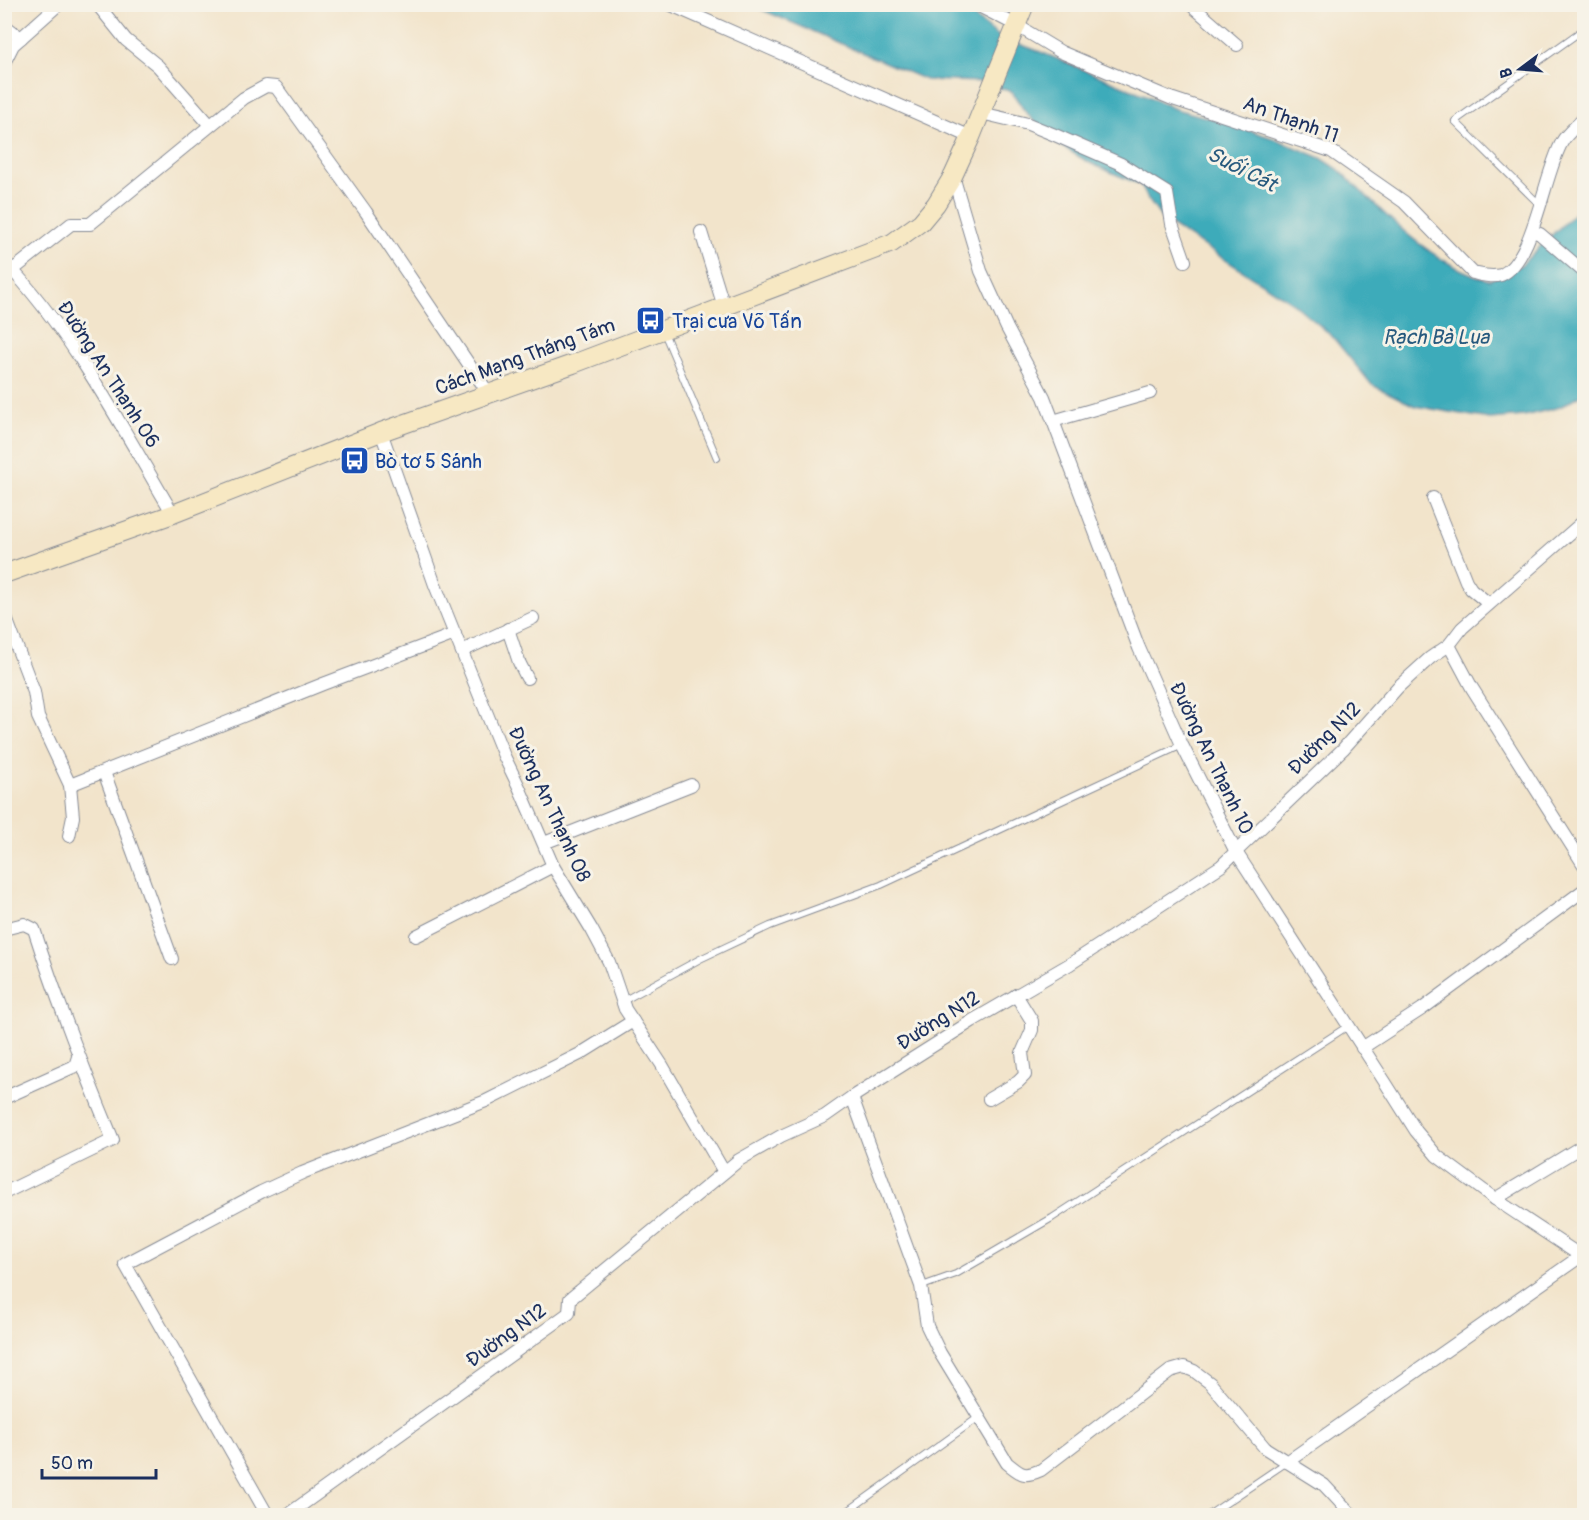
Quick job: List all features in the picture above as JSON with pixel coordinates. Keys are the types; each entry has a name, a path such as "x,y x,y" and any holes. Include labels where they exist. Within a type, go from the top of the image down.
{"main road":[{"path":"1015,29 1025,4"},
{"name":"Cách Mạng Tháng Tám","path":"4,574 173,514 381,432 663,330 892,243 921,222 936,204 953,176 1015,29"}],"street":[{"path":"4,63 13,45 58,4"},
{"path":"97,4 126,40 158,66 210,125"},
{"path":"669,4 971,137"},
{"name":"An Thạnh 11","path":"975,4 1015,29 1061,52 1170,98 1331,151 1404,202 1473,273 1487,277 1501,275 1514,265 1536,232 1540,205 1563,141 1584,118"},
{"path":"1190,4 1237,45"},
{"path":"4,25 21,38"},
{"path":"7,269 72,224 90,224 244,98 266,86 276,87 366,212 489,394"},
{"path":"985,104 1121,164 1167,194 1172,224 1185,261"},
{"name":"Đường An Thạnh 10","path":"953,176 981,271 1007,328 1044,397 1139,648 1182,745 1236,852 1397,1104 1437,1156 1495,1199 1583,1257"},
{"path":"701,232 724,307"},
{"path":"1536,232 1584,272"},
{"name":"Đường An Thạnh 06","path":"7,269 23,280 70,345 173,514"},
{"path":"1053,421 1150,393"},
{"name":"Đường An Thạnh 08","path":"381,432 455,634 504,756 553,866 609,962 622,1001 633,1021 662,1065 724,1172"},
{"path":"1433,498 1456,560 1471,589 1485,601"},
{"name":"Đường N12","path":"286,1515 568,1313 570,1299 739,1160 825,1116 963,1026 1080,958 1221,866 1343,749 1398,687 1430,658 1449,645 1485,601 1584,521"},
{"path":"4,613 34,692 38,717 70,785 73,817 69,836"},
{"path":"462,651 533,618"},
{"path":"508,629 527,678"},
{"path":"70,785 455,634"},
{"path":"1449,645 1472,688 1584,865"},
{"path":"104,772 172,959"},
{"path":"544,843 691,785"},
{"path":"416,936 553,866"},
{"path":"1362,1048 1422,1009 1584,890"},
{"path":"4,929 24,924 34,929 78,1056 113,1140 4,1193"},
{"path":"989,1099 1018,1083 1025,1075 1022,1053 1032,1030 1032,1021 1016,995"},
{"path":"267,1515 125,1264 261,1192 302,1173 486,1101 580,1054 633,1021"},
{"path":"4,1098 75,1066 78,1056"},
{"path":"852,1097 921,1286 927,1326 940,1353 1007,1463 1021,1474 1029,1475 1041,1470 1170,1371 1184,1367 1194,1371 1210,1383 1265,1448 1324,1485 1353,1515"},
{"path":"1495,1199 1584,1145"},
{"path":"1287,1462 1583,1257"}],"lane":[{"path":"1540,205 1455,121 1584,28"},
{"path":"663,330 717,458"},
{"path":"622,1001 700,959 770,926 881,885 1182,745"},
{"path":"921,1286 956,1274 1052,1218 1348,1026"},
{"path":"841,1515 979,1417"},
{"path":"1207,1515 1287,1462"}],"water":[{"name":"Rạch Bà Lụa","path":"751,5 952,5 973,16 1000,37 1175,109 1225,122 1321,158 1338,169 1390,219 1426,249 1446,262 1489,280 1521,265 1584,204 1584,393 1560,407 1524,416 1490,419 1415,406 1372,385 1331,335 1293,303 1163,220 1141,185 1090,163 1051,140 1024,110 1012,92 983,82 926,80"}],"place":[{"name":"Trại cưa Võ Tấn","path":"651,321"},
{"name":"Bò tơ 5 Sánh","path":"354,461"}],"water label":[{"name":"Suối Cát","path":"1242,169"}]}
